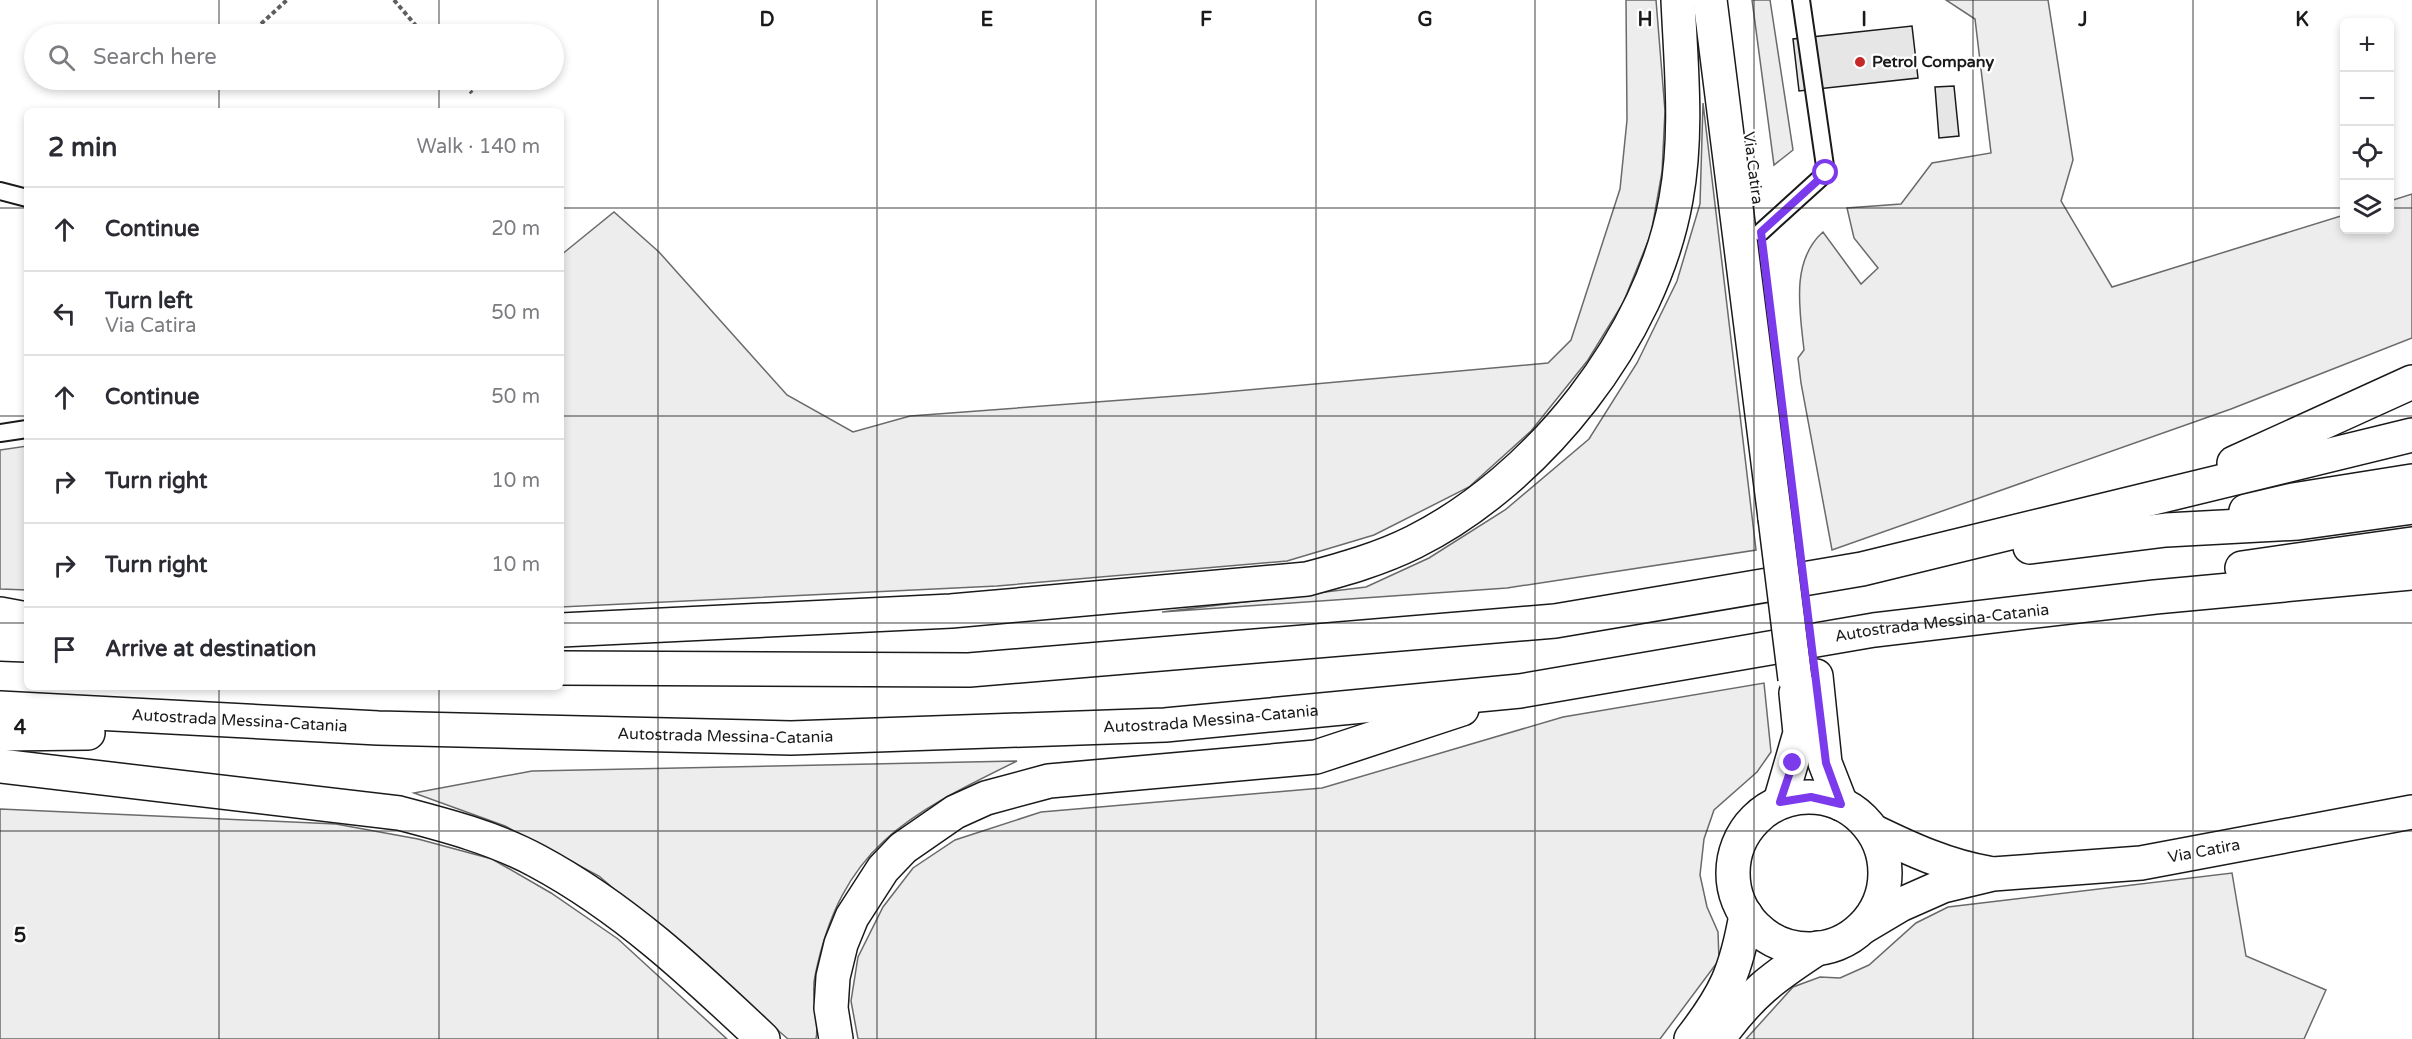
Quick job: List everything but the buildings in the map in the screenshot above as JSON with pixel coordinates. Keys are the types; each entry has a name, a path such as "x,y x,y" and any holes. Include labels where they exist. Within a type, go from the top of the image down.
{"main road":[{"path":"564,630 951,611 1307,579 1362,565 1414,542 1473,507 1509,480 1547,442 1585,397 1614,353 1640,305 1660,255 1676,201 1684,136 1678,0"},
{"path":"1710,0 1786,517 1805,678 1826,763 1841,804"},
{"name":"Via Catira","path":"1732,0 1761,232 1786,517"},
{"path":"2160,497 2404,387"},
{"path":"2340,452 2412,424"},
{"path":"1862,569 2412,435"},
{"path":"2340,452 2412,443"},
{"path":"2166,530 2293,500 2412,481"},
{"path":"564,668 969,670 1555,621 1862,569 2166,530 2298,523 2412,507"},
{"path":"1689,663 1758,637 1877,616 1978,600 2412,544"},
{"name":"Autostrada Messina-Catania","path":"0,708 378,728 791,738 1165,725 1520,691 1874,630 2155,597 2412,573"},
{"path":"0,614 24,618"},
{"path":"0,644 24,645"},
{"path":"1780,802 1800,734 1805,678"},
{"path":"836,1039 831,1008 832,977 840,944 852,917 883,868 903,848 955,812 986,798 1049,781 1316,757 1520,691"},
{"path":"0,734 378,728"},
{"path":"0,766 399,813 482,838 536,860 607,904 681,962 763,1039"},
{"path":"1863,927 1874,914 1885,881 1881,847 1873,831 1859,815 1841,804 1811,797 1780,802 1753,821 1736,850 1734,884 1746,915 1760,930 1778,942 1797,948 1818,948 1842,941 1900,905 1943,886 1993,874"},
{"name":"Via Catira","path":"1993,874 2141,863 2412,812"},
{"path":"1873,831 1917,852 1968,870 1993,874"},
{"path":"1691,1039 1722,996 1738,961 1746,915"},
{"path":"1718,1039 1740,1008 1770,979 1818,948"}],"lane":[{"path":"1761,232 1826,173 1801,0"},
{"path":"0,191 24,197"},
{"path":"0,433 24,429"}],"path":[{"path":"261,24 287,0"},
{"path":"394,0 414,24"},
{"path":"469,90 472,93"}],"shaded area":[{"path":"1626,0 1656,0 1665,111 1662,172 1651,234 1623,303 1588,360 1531,431 1469,487 1374,535 1287,561 997,586 564,607 564,253 614,212 659,252 787,395 853,432 910,416 1203,394 1548,363 1571,340 1620,189 1627,120"},
{"path":"1752,0 1770,0 1793,150 1774,165"},
{"path":"1946,0 2048,0 2073,160 2061,201 2112,287 2340,216 2340,234 2394,234 2394,200 2412,194 2412,338 2231,409 1832,550 1798,358 1804,350 1800,304 1801,272 1813,244 1823,232 1861,284 1878,268 1854,238 1847,208 1901,204 1932,163 1991,153 1975,19"},
{"path":"1703,103 1756,550 1507,588 1162,612 1366,587 1429,558 1505,510 1589,439 1637,363 1677,281 1700,204"},
{"path":"24,446 24,590 0,589 0,450"},
{"path":"1764,683 1771,752 1757,772 1714,810 1704,839 1700,875 1707,907 1718,932 1719,960 1660,1039 858,1039 851,1001 858,957 883,907 913,868 955,840 1041,812 1322,788 1563,717"},
{"path":"1017,761 943,799 912,819 884,840 861,866 842,896 827,932 815,976 816,1039 788,1039 599,876 505,826 414,793 532,771"},
{"path":"0,809 336,824 418,839 492,859 551,893 618,939 727,1039 0,1039"},
{"path":"2232,873 2246,956 2326,990 2304,1039 1746,1039 1793,987 1820,977 1840,978 1869,965 1916,923 1948,907"}],"place":[{"name":"Petrol Company","path":"1860,62"}],"route":[{"path":"1793,763 1780,802 1811,797 1841,804 1826,763 1821,732 1797,516 1761,232 1826,173"}]}
